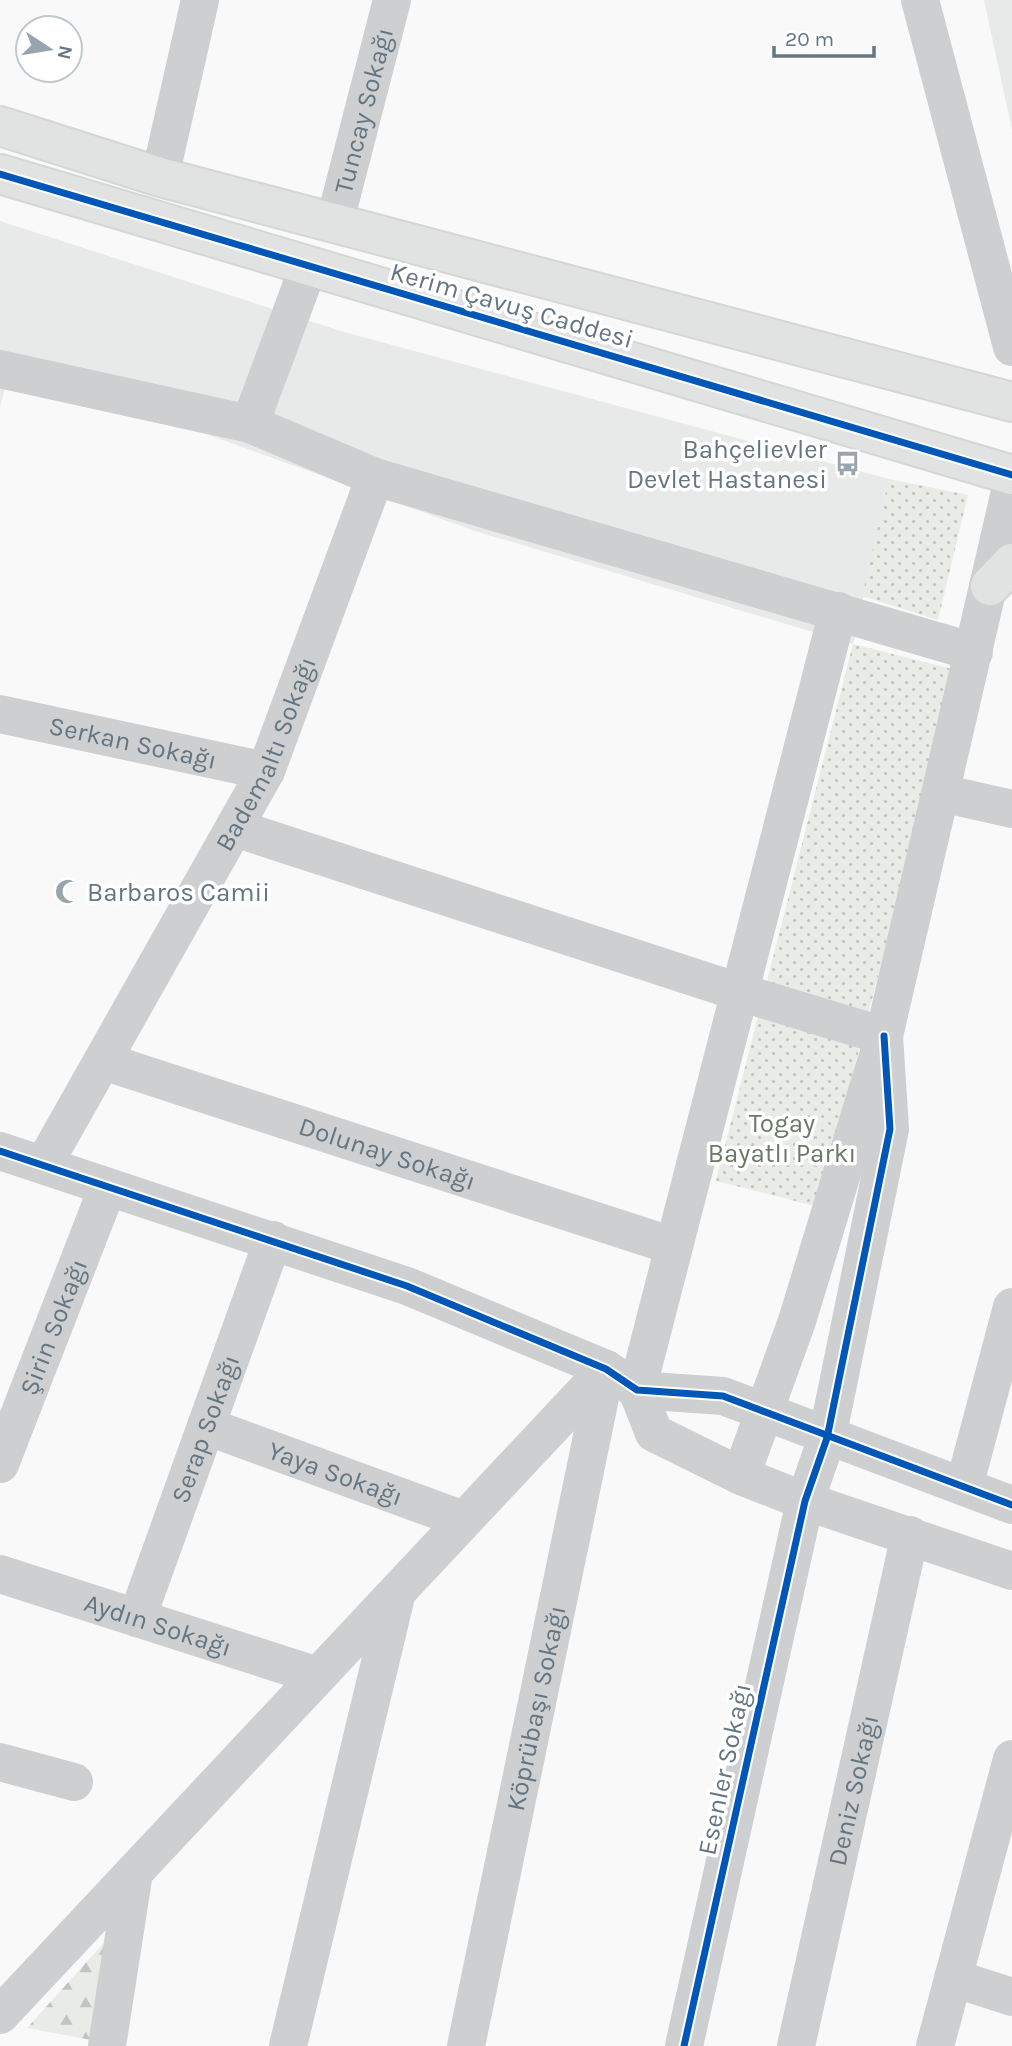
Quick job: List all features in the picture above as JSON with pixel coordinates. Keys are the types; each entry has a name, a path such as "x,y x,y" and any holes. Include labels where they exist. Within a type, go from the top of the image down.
{"main road":[{"name":"Kerim Çavuş Caddesi","path":"0,126 160,177 335,221 1012,402"},
{"name":"Kerim Çavuş Caddesi","path":"0,174 308,268 1012,475"}],"street":[{"path":"160,177 200,0"},
{"name":"Tuncay Sokağı","path":"335,221 392,0"},
{"path":"920,0 1012,346"},
{"path":"250,424 308,268"},
{"path":"0,369 250,424 375,477 974,652"},
{"name":"Bademaltı Sokağı","path":"44,1164 266,771 375,477"},
{"path":"741,1476 797,1321 884,1036 974,652 1001,574 1012,483"},
{"name":"Köprübaşı Sokağı","path":"466,2046 621,1380 673,1247 838,611"},
{"name":"Serkan Sokağı","path":"0,713 266,771"},
{"path":"941,793 1012,808"},
{"path":"235,828 739,992 884,1036"},
{"name":"Esenler Sokağı","path":"684,2046 805,1501 827,1438 890,1129 884,1036"},
{"name":"Dolunay Sokağı","path":"103,1061 673,1247"},
{"path":"0,1151 44,1164 107,1189 273,1240 407,1286 621,1380 723,1396 827,1438 1012,1505"},
{"name":"Şirin Sokağı","path":"0,1464 107,1189"},
{"name":"Serap Sokağı","path":"137,1618 273,1240"},
{"path":"964,1487 1012,1307"},
{"path":"723,1396 754,1377 797,1321"},
{"path":"621,1380 654,1433 741,1476 805,1501 1012,1571"},
{"path":"0,2015 464,1520 621,1380"},
{"name":"Yaya Sokağı","path":"206,1426 464,1520"},
{"name":"Deniz Sokağı","path":"796,2046 910,1535"},
{"name":"Aydın Sokağı","path":"0,1574 318,1676"},
{"path":"288,2046 398,1591"},
{"path":"935,2046 1012,1759"},
{"path":"0,1762 74,1782"},
{"path":"107,2046 134,1872"},
{"path":"953,1978 1012,1997"}],"shaded area":[{"path":"984,0 1012,0 1012,130"},
{"path":"0,221 344,332 889,479 853,644 475,531 206,434 5,389 0,406"}],"green space":[{"path":"889,479 968,495 938,620 862,596"},
{"name":"Togay Bayatlı Parkı","path":"853,644 956,670 819,1207 716,1181"},
{"path":"128,1916 102,2042 27,2028"}],"cycle path":[{"path":"0,174 1012,475"},
{"path":"684,2046 805,1501 827,1438 890,1129 884,1036"},
{"path":"0,1151 407,1286 606,1369 637,1390 723,1396 1012,1505"}],"place":[{"name":"Bahçelievler Devlet Hastanesi","path":"847,464"},
{"name":"Barbaros Camii","path":"67,892"}]}
